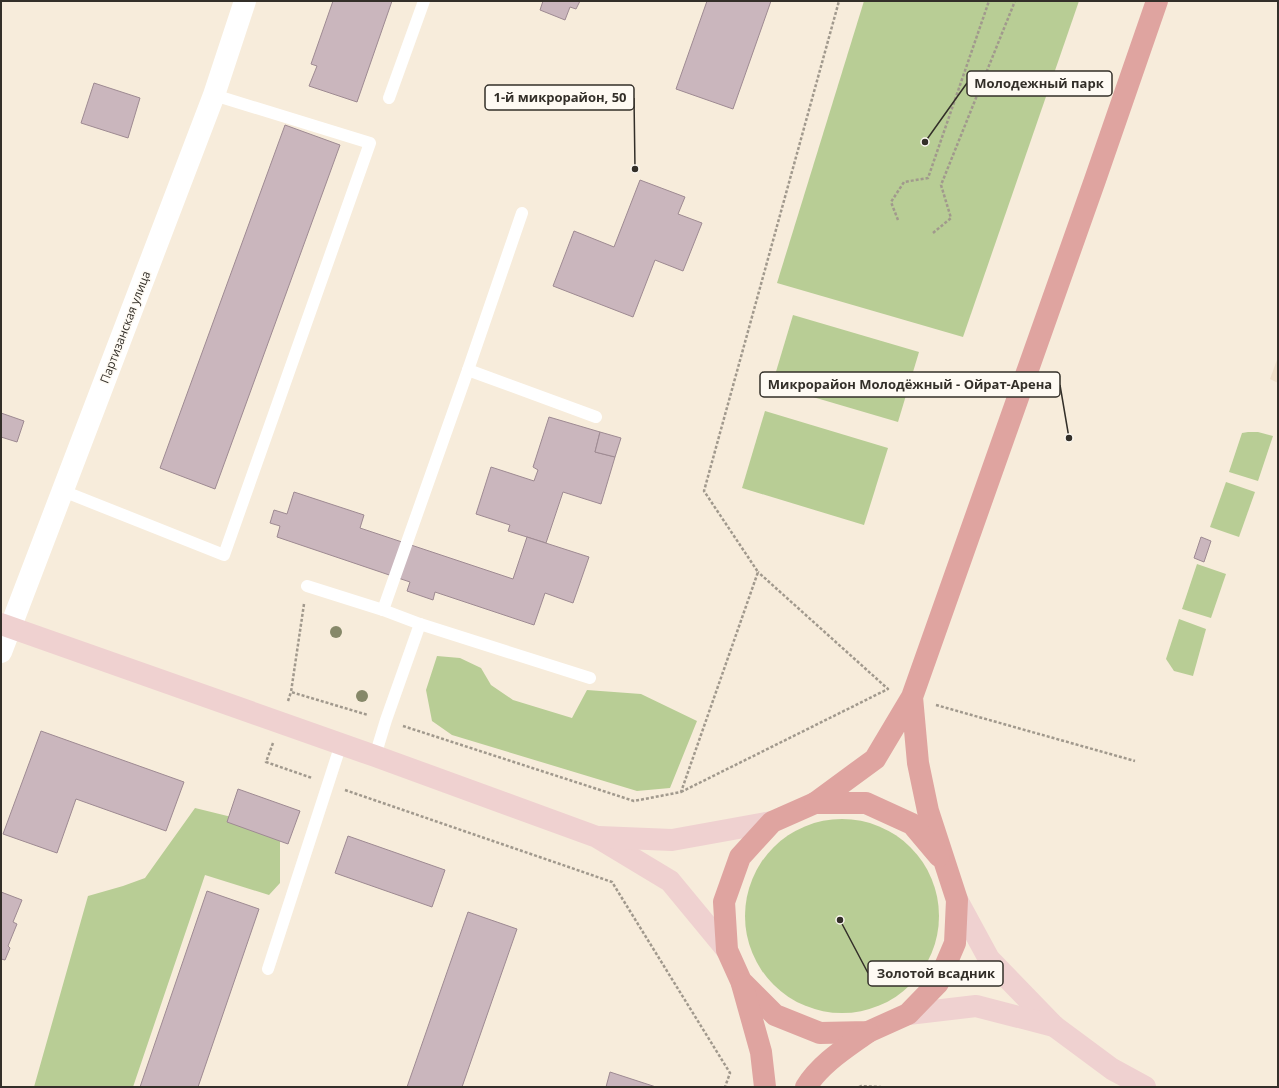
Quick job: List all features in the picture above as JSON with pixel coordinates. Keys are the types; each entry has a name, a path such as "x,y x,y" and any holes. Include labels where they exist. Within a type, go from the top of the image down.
{"main road":[{"path":"597,837 672,840 772,822 815,803 875,759 912,697 1157,1"},
{"path":"6,626 375,756 597,837 670,881 727,950 741,981 761,1052 765,1087"},
{"path":"912,697 918,763 928,811 957,900 989,959 1054,1026 1112,1069 1145,1087"},
{"path":"815,803 866,803 912,824 945,863"},
{"path":"727,950 724,902 740,857 772,822"},
{"path":"908,1014 938,983 955,943 957,900"},
{"path":"741,981 775,1015 813,1031 820,1033 868,1032"},
{"path":"806,1087 834,1056 868,1032 908,1014 976,1006 1054,1026"}],"street":[{"name":"Партизанская улица","path":"1,652 6,626 63,491 214,95 245,1"}],"lane":[{"path":"389,98 424,1"},
{"path":"63,491 224,555 370,144 214,95"},
{"path":"383,610 522,212"},
{"path":"468,370 596,417"},
{"path":"307,586 383,610 420,624 590,678"},
{"path":"375,756 386,720 420,624"},
{"path":"268,969 341,744"}],"path":[{"path":"307,586 291,692 386,720 634,801 681,792 888,689 758,572 704,491 839,1"},
{"path":"898,220 891,202 904,182 928,178 989,1"},
{"path":"934,233 951,218 941,185 1015,1"},
{"path":"681,792 758,572"},
{"path":"936,705 1135,761"},
{"path":"281,723 266,762 612,882 730,1073 725,1087"},
{"path":"859,1087 881,1087"}],"shaded area":[{"path":"1278,357 1278,383 1270,379"}],"green space":[{"path":"864,1 1079,1 963,337 777,283"},
{"path":"793,315 919,352 898,422 772,385"},
{"path":"765,411 888,448 864,525 742,488"},
{"path":"1258,432 1273,436 1258,481 1229,472 1242,433"},
{"path":"1226,482 1255,492 1239,537 1210,527"},
{"path":"1197,564 1226,574 1211,618 1182,609"},
{"path":"1179,619 1206,629 1193,676 1174,671 1166,659"},
{"path":"437,656 460,658 481,668 491,685 513,700 572,718 587,690 641,694 697,721 670,788 637,791 452,735 432,721 426,690"},
{"path":"195,808 280,829 280,883 269,895 205,875 133,1087 34,1087 88,896 145,878"},
{"path":"842,819 861,821 888,831 903,841 917,855 931,879 937,897 939,916 937,935 927,962 917,977 903,991 879,1005 861,1011 842,1013 823,1011 796,1001 781,991 767,977 753,953 747,935 745,916 747,897 757,870 767,855 781,841 805,827 823,821"}],"building":[{"path":"333,1 392,1 357,102 309,86 317,66 311,64"},
{"path":"543,1 580,1 576,9 570,7 565,20 540,10"},
{"path":"707,1 771,1 733,109 676,89"},
{"path":"94,83 140,98 128,138 81,123"},
{"path":"285,125 340,145 215,489 160,468"},
{"path":"640,180 685,197 678,214 702,223 683,271 655,260 633,317 553,286 574,231 614,247"},
{"path":"1,413 24,421 17,442 1,437"},
{"path":"549,417 600,432 595,452 615,457 601,504 563,492 546,543 508,531 510,525 476,514 491,467 534,481 538,470 533,467"},
{"path":"600,432 621,438 615,457 595,452"},
{"path":"294,492 364,515 360,528 513,579 527,537 589,557 573,603 545,593 534,625 435,592 433,600 407,591 410,582 277,537 280,526 270,523 274,510 287,514"},
{"path":"1201,537 1211,541 1204,562 1194,558"},
{"path":"41,731 184,782 166,831 76,799 57,853 3,834"},
{"path":"238,789 300,811 288,844 227,822"},
{"path":"348,836 445,870 432,907 335,873"},
{"path":"207,891 259,909 198,1087 140,1087"},
{"path":"1,892 22,900 13,922 17,924 8,946 10,948 5,960 1,959"},
{"path":"468,912 517,929 462,1087 407,1087"},
{"path":"610,1072 656,1087 606,1087"}],"place":[{"name":"Молодежный парк","path":"925,142"},
{"name":"1-й микрорайон, 50","path":"635,169"},
{"name":"Микрорайон Молодёжный - Ойрат-Арена","path":"1069,438"},
{"name":"Золотой всадник","path":"840,920"}]}
